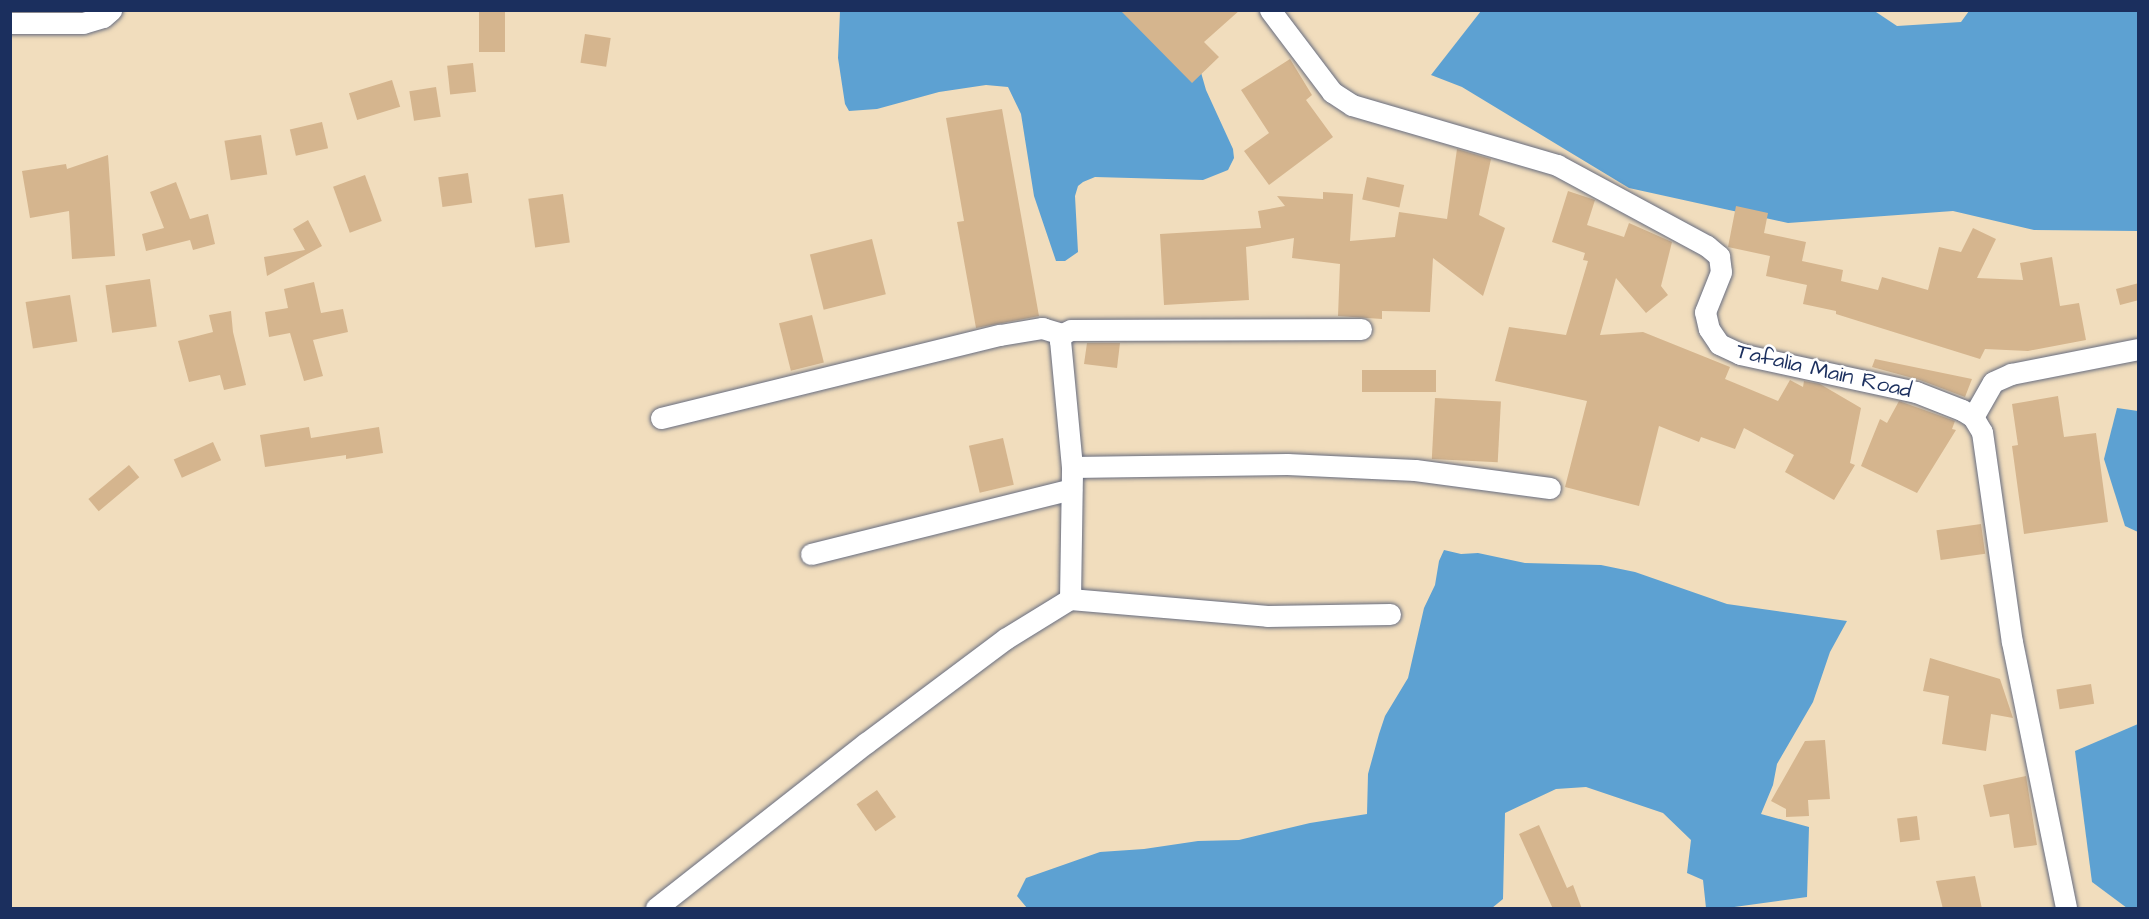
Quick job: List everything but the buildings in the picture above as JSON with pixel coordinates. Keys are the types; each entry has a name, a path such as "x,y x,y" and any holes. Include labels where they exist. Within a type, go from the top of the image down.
{"street":[{"path":"10,22 83,23 103,18 111,10"},
{"name":"Tafalia Main Road","path":"1270,10 1332,92 1352,105 1557,165 1707,246 1719,256 1721,272 1704,312 1709,329 1719,344 1740,354 1916,392 1962,410 1973,417"},
{"path":"661,418 1000,335 1042,328 1062,334 1071,330 1361,329"},
{"path":"1062,334 1060,341 1072,467 1070,599"},
{"path":"2066,909 2012,642 1982,432 1973,417 1993,382 2011,374 2139,349"},
{"path":"1072,467 1299,465 1415,470 1550,488"},
{"path":"811,554 1071,489"},
{"path":"656,909 866,743 1005,639 1070,599 1267,616 1390,614"}],"water":[{"path":"1873,10 1897,26 1961,22 1969,11 2138,11 2138,231 2034,230 1953,211 1788,223 1629,188 1462,87 1431,75 1481,11"},
{"path":"840,11 1158,11 1200,69 1206,90 1233,149 1234,158 1228,170 1203,180 1095,177 1083,182 1078,186 1075,196 1078,252 1065,261 1056,261 1034,196 1021,114 1008,87 986,85 939,92 877,109 849,111 845,104 838,58"},
{"path":"2117,408 2138,411 2138,532 2125,526 2104,459"},
{"path":"1444,550 1461,554 1478,553 1525,563 1601,565 1635,572 1727,604 1847,621 1830,652 1813,702 1777,764 1773,785 1761,814 1809,827 1807,897 1727,908 1706,908 1703,880 1687,873 1691,840 1663,813 1586,787 1556,789 1505,813 1503,899 1492,908 1027,908 1017,896 1026,878 1100,852 1144,849 1198,841 1239,840 1310,823 1367,814 1368,774 1379,734 1385,716 1408,678 1424,608 1435,585 1439,561"},
{"path":"2138,724 2138,908 2127,908 2092,882 2075,751"}]}
